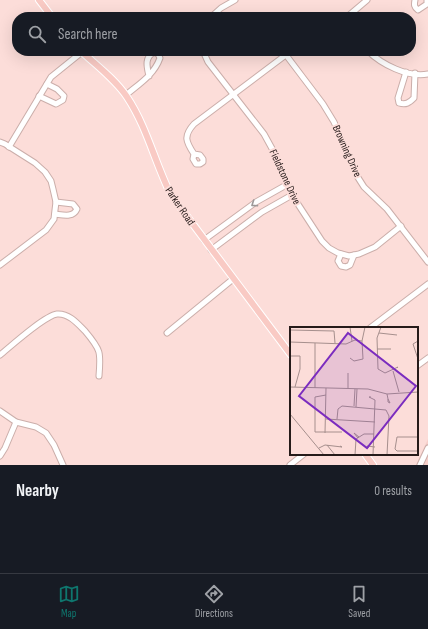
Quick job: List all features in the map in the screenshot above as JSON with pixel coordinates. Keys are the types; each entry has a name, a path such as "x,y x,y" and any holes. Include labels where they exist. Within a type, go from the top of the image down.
{"main road":[{"path":"39,0 48,12"},
{"name":"Parker Road","path":"87,56 106,73 126,96 135,110 162,179 171,195 290,354"},
{"path":"366,455 373,465"}],"street":[{"path":"216,12 235,0"},
{"path":"353,12 367,0"},
{"path":"415,0 415,8 418,10 427,4 427,0"},
{"path":"9,146 47,84 58,71 76,56"},
{"name":"Fieldstone Drive","path":"205,56 208,62 264,134 275,154 292,196 322,241 330,248 341,254 349,256 366,252 401,226"},
{"path":"194,154 186,137 194,124 284,56"},
{"name":"Browning Drive","path":"290,56 334,122 357,176 364,187 387,209 428,262"},
{"path":"374,56 387,66 406,72 428,74"},
{"path":"406,72 398,98 399,102 404,104 408,103 414,98 415,73"},
{"path":"126,96 149,76"},
{"path":"39,96 56,104 63,100 64,96 61,92 47,84"},
{"path":"0,142 9,146 35,163 45,172 51,181 56,202 54,219 46,230 0,265"},
{"path":"204,240 256,202 288,184"},
{"path":"211,250 262,212 292,196"},
{"path":"55,214 73,214 77,209 73,204 56,202"},
{"name":"Fieldstone Drive","path":"341,254 338,261 341,266 346,267 350,265 354,255"},
{"path":"167,332 233,279"},
{"path":"371,327 428,284"},
{"path":"0,356 42,322 57,314 69,317 76,321 97,347 101,355 99,376"},
{"path":"418,365 428,358"},
{"path":"0,411 16,422 36,427 46,433 54,445 63,465"},
{"path":"0,456 16,422"},
{"path":"420,465 428,448"},
{"path":"290,465 303,455"}],"shaded area":[{"path":"428,439 428,465 416,465"}]}
